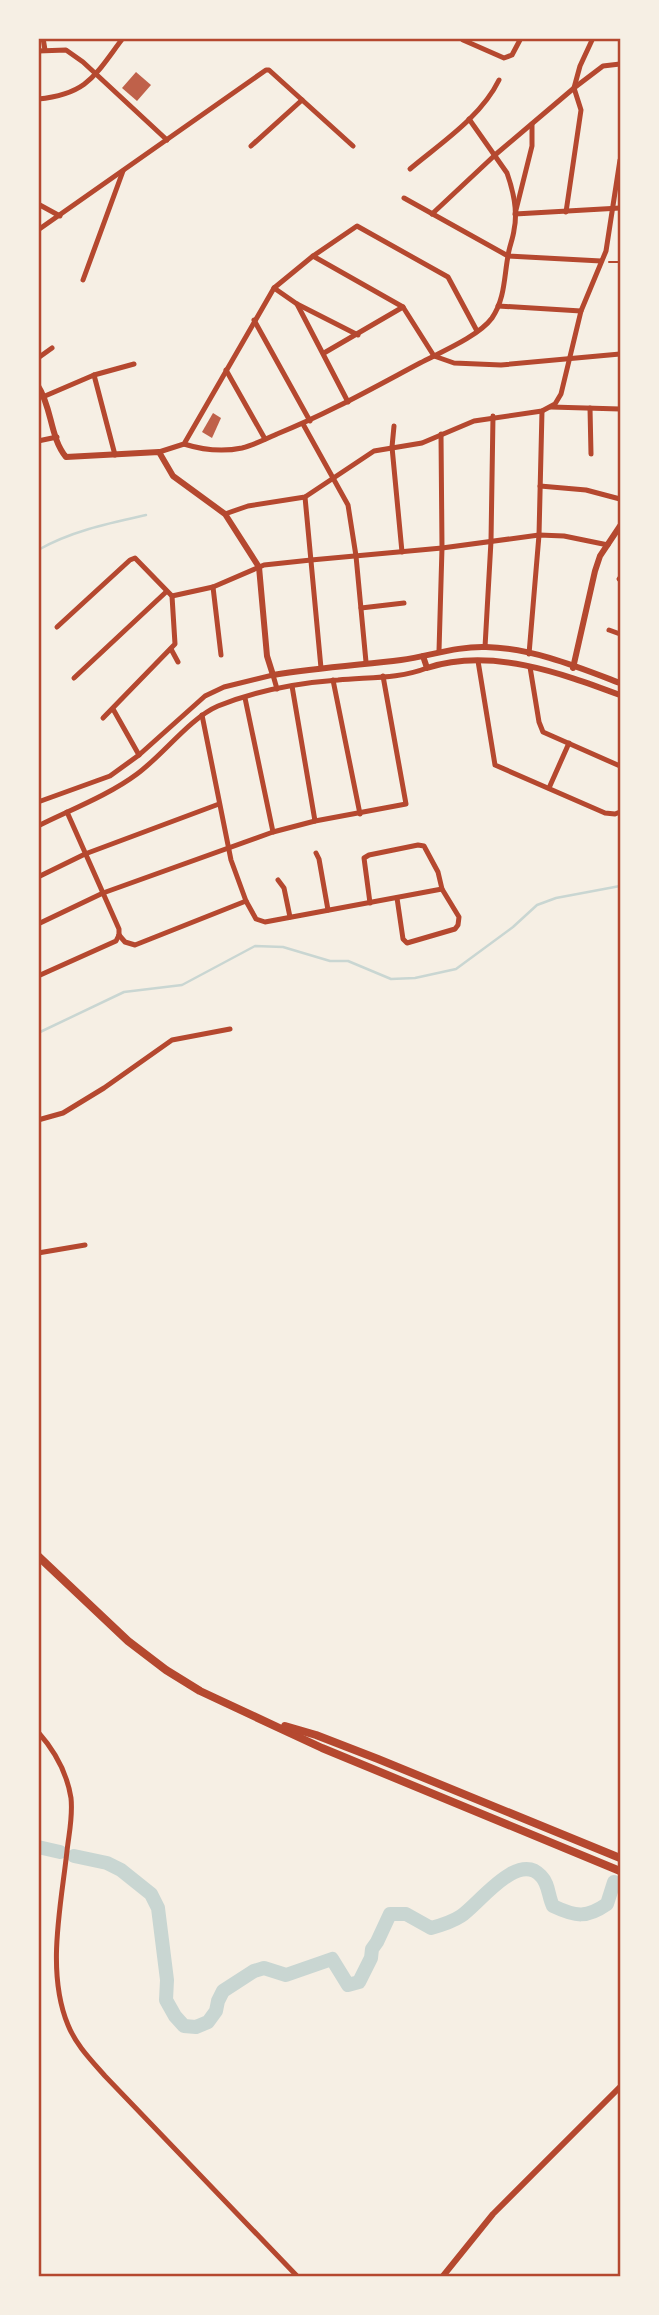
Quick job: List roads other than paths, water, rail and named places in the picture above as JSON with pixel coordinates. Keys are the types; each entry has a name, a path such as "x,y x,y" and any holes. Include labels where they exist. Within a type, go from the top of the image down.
{"highway":[{"path":"38,1556 117,1632 152,1660 200,1691 322,1748 621,1871"},
{"path":"264,1721 316,1735 621,1858"},
{"path":"476,1800 486,1816"}],"street":[{"path":"43,38 42,51 66,50 97,73 167,140"},
{"path":"38,99 71,93 86,84 123,38"},
{"path":"463,40 504,58 512,55 521,38"},
{"path":"566,212 581,110 574,88 580,66 593,38"},
{"path":"432,214 495,155 574,88 603,66 621,64"},
{"path":"38,230 262,72 269,70 353,146"},
{"path":"410,169 469,119 491,96 499,80"},
{"path":"251,146 302,100"},
{"path":"38,386 45,396 66,461 159,452 184,444 199,449 243,448 310,421 348,402 477,331 491,320 498,306 505,284 515,214 510,183 495,155 469,119"},
{"path":"515,214 530,156 532,124"},
{"path":"551,407 561,394 581,311 606,251 621,160"},
{"path":"83,280 124,170"},
{"path":"404,198 508,256 601,261"},
{"path":"38,204 60,216"},
{"path":"515,214 621,208"},
{"path":"184,444 274,288 313,256 357,226 448,277 477,331"},
{"path":"313,256 403,307 433,356 454,363 475,365 621,355"},
{"path":"274,288 296,304 358,335"},
{"path":"296,304 348,402"},
{"path":"498,306 581,311"},
{"path":"324,353 403,307"},
{"path":"254,320 310,421"},
{"path":"38,358 52,348"},
{"path":"45,396 93,374 134,364"},
{"path":"226,370 265,439"},
{"path":"93,374 115,455"},
{"path":"225,514 248,506 306,496 374,451 422,443 474,421 493,416 542,411 551,407 621,409"},
{"path":"590,408 591,454"},
{"path":"529,654 539,535 542,411"},
{"path":"485,646 491,541 493,416"},
{"path":"303,424 348,505 356,556 366,662"},
{"path":"394,426 392,447 401,552"},
{"path":"439,651 441,434"},
{"path":"38,441 57,437"},
{"path":"159,452 173,476 225,514 259,567 267,656 277,689"},
{"path":"540,486 586,490 621,499"},
{"path":"306,496 320,668"},
{"path":"571,677 595,571 600,556 621,526"},
{"path":"74,678 169,594 213,587 259,567 539,535 564,536 608,545"},
{"path":"57,627 135,558 169,594 173,647 178,662"},
{"path":"213,587 222,655"},
{"path":"361,608 404,603"},
{"path":"609,630 621,634"},
{"path":"38,802 110,776 139,755 205,696 224,687 273,674 485,646 574,666 621,683"},
{"path":"103,718 173,647"},
{"path":"423,656 427,668"},
{"path":"478,661 495,765 605,813 621,812"},
{"path":"38,827 134,776 156,760 202,715 217,706 277,689 333,680 413,673 452,662 478,661 530,667 571,677 621,695"},
{"path":"530,667 543,732 621,766"},
{"path":"38,924 103,893 273,832 315,821 406,804 383,676"},
{"path":"333,680 360,814"},
{"path":"292,686 315,821"},
{"path":"245,698 273,832"},
{"path":"113,709 139,755"},
{"path":"202,715 229,849 253,917 260,921 290,917 442,889"},
{"path":"549,788 569,743"},
{"path":"38,877 85,854 219,804"},
{"path":"38,976 116,941 119,935 119,929 67,812"},
{"path":"370,903 364,858 418,845 428,850 439,872 442,889 459,917 458,925 455,929 407,943 403,939 397,898"},
{"path":"316,853 328,910"},
{"path":"278,880 284,888 290,917"},
{"path":"119,935 125,942 135,945 246,901"},
{"path":"38,1120 63,1113 172,1040 230,1029"},
{"path":"38,1253 85,1245"},
{"path":"38,1732 60,1762 71,1798 72,1823 58,1952 61,2000 70,2032 105,2076 297,2277"},
{"path":"443,2277 493,2214 621,2087"}],"waterway":[{"path":"38,550 77,533 146,515"},
{"path":"38,1033 124,992 182,985 255,946 283,947 330,961 348,961 391,979 415,978 456,969 513,927 537,905 556,898 620,886"},
{"path":"38,1847 60,1852"},
{"path":"74,1856 107,1863 121,1870 151,1894 158,1908 167,1980 166,2000 184,2026 196,2027 208,2022 216,2011 223,1991 254,1971 264,1968 286,1975 332,1959 348,1985 359,1982 390,1914 406,1914 431,1928 443,1924 461,1916 499,1882 521,1870 532,1870 541,1876 553,1906 575,1914 587,1914 607,1904 614,1882"}]}
